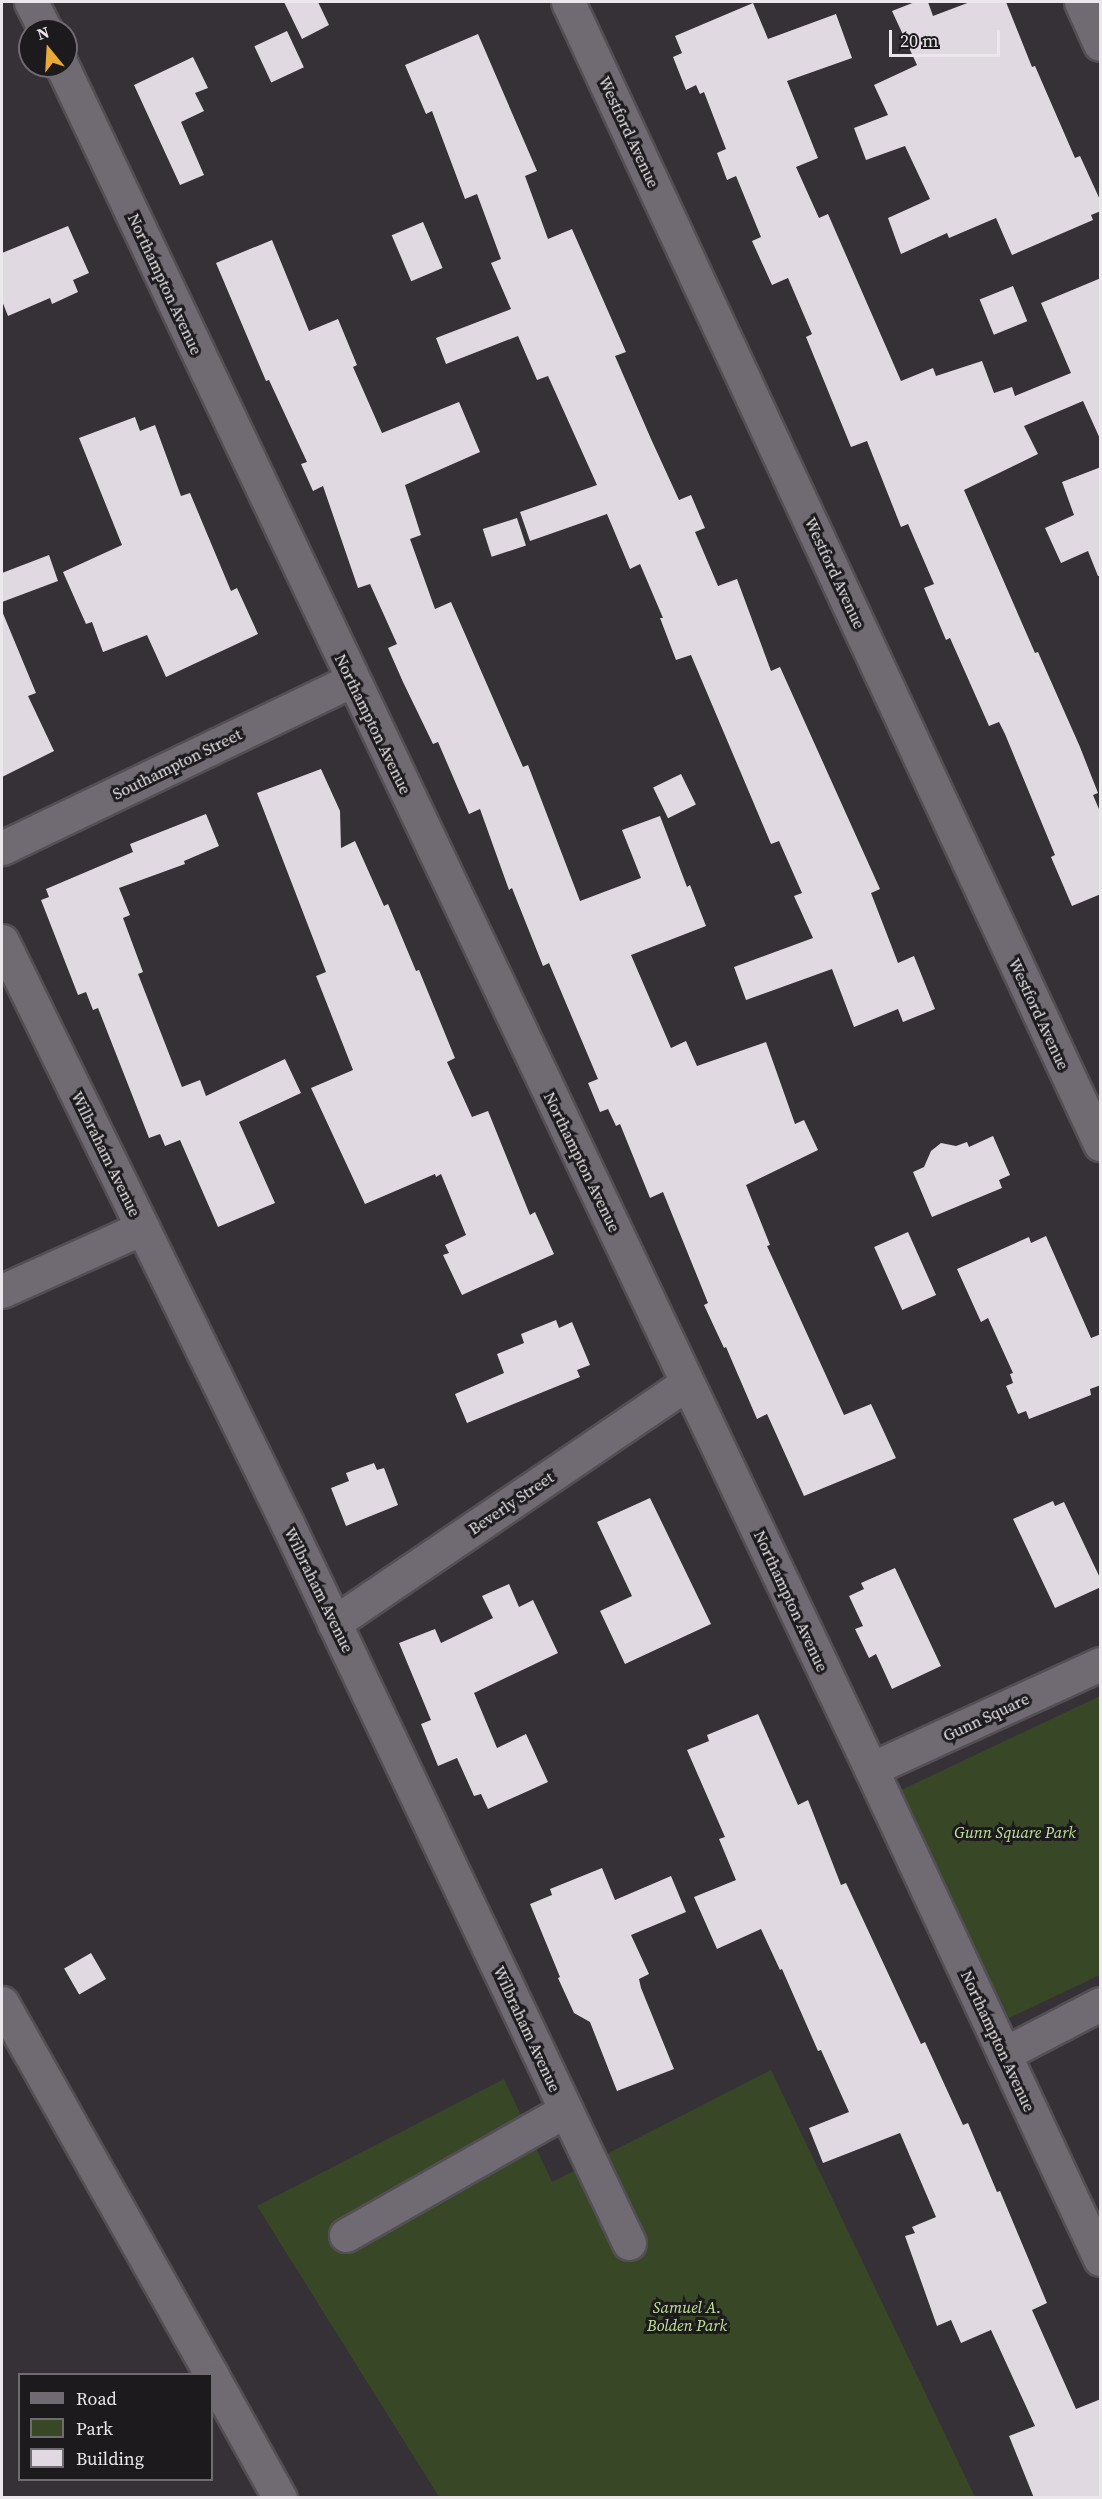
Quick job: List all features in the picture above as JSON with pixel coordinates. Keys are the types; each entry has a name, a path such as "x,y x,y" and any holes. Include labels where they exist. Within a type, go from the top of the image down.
{"street":[{"path":"31,2 39,18"},
{"name":"Westford Avenue","path":"568,2 1101,1144"},
{"path":"1081,2 1101,44"},
{"name":"Northampton Avenue","path":"68,78 1101,2259"},
{"name":"Southampton Street","path":"2,848 352,680"},
{"name":"Wilbraham Avenue","path":"2,941 334,1623 629,2243"},
{"path":"2,1291 142,1228"},
{"name":"Beverly Street","path":"334,1623 687,1383"},
{"name":"Gunn Square","path":"871,1770 1101,1664"},
{"path":"2,2003 210,2373"},
{"path":"1004,2054 1101,2004"},
{"path":"346,2235 566,2110"},
{"path":"213,2379 280,2498"}],"green space":[{"name":"Gunn Square Park","path":"1100,1696 1100,1975 1009,2018 899,1791"},
{"name":"Samuel A. Bolden Park","path":"771,2070 975,2497 439,2497 257,2206 504,2079 552,2182"}],"building":[{"path":"284,2 318,2 329,25 302,39"},
{"path":"915,2 928,2 933,16 970,2 1006,2 1032,67 1035,66 1075,158 1080,156 1101,202 1101,211 1091,215 1093,220 1012,255 996,218 949,238 947,233 901,254 888,218 930,199 905,146 866,160 854,128 888,115 874,85 917,65 892,11"},
{"path":"753,3 768,39 836,14 852,58 787,81 818,158 796,167 819,218 828,214 901,381 933,368 936,376 982,361 994,393 1012,387 1015,396 1071,373 1041,303 1101,278 1101,441 1083,401 1024,426 1038,454 964,490 1035,653 1038,652 1098,793 1093,795 1101,814 1101,894 1072,906 1051,857 1055,855 1005,734 999,722 989,726 950,638 946,640 924,588 934,584 908,524 901,527 867,441 851,447 806,337 812,334 788,278 772,285 752,241 761,237 736,176 727,180 717,153 726,149 704,92 700,94 696,85 686,90 673,57 682,53 675,36"},
{"path":"287,31 304,67 271,82 254,46"},
{"path":"478,34 537,171 525,176 548,239 572,229 626,352 615,356 651,439 679,500 691,495 705,528 695,532 718,586 737,579 771,671 780,667 880,889 871,893 898,963 914,956 935,1009 903,1022 898,1009 854,1027 832,969 746,1000 734,967 813,938 794,896 802,893 779,841 771,844 691,655 676,660 660,618 663,618 640,564 630,569 607,514 530,541 520,512 597,485 548,376 537,380 518,336 446,364 436,338 511,309 491,263 501,259 477,194 465,199 432,111 426,114 405,65"},
{"path":"193,57 208,88 195,93 204,111 181,122 204,175 180,185 134,85"},
{"path":"423,222 443,268 411,281 392,235"},
{"path":"68,226 89,273 73,280 78,292 52,304 50,298 8,316 2,301 2,253"},
{"path":"272,240 309,331 338,319 357,365 353,367 382,433 459,402 480,452 405,485 421,535 410,539 435,609 451,602 523,767 528,765 580,901 641,878 622,830 660,816 687,887 690,885 706,926 631,955 671,1048 686,1041 697,1066 766,1042 795,1124 804,1120 818,1150 746,1185 770,1245 767,1246 844,1415 871,1404 896,1458 804,1496 767,1414 757,1419 726,1347 724,1348 704,1305 708,1303 663,1192 650,1198 620,1124 616,1126 608,1109 600,1112 588,1083 598,1079 549,963 543,966 512,888 509,890 480,809 469,814 438,742 433,744 403,682 388,648 397,644 370,584 358,588 323,486 313,491 301,464 307,462 269,380 266,381 216,263"},
{"path":"1013,286 1027,321 994,335 980,299"},
{"path":"135,417 140,431 155,425 181,496 190,493 231,591 237,588 258,634 166,677 147,635 103,652 92,622 86,624 63,572 122,545 79,438"},
{"path":"1101,467 1101,576 1098,576 1088,551 1061,563 1045,528 1074,515 1062,482"},
{"path":"517,518 526,546 492,557 483,529"},
{"path":"49,555 58,581 2,602 2,573"},
{"path":"2,611 36,693 28,696 54,751 2,777"},
{"path":"321,769 340,811 341,848 355,841 384,906 388,904 416,971 419,970 455,1058 447,1062 472,1117 488,1111 530,1215 535,1212 554,1254 462,1295 443,1255 449,1253 445,1245 466,1235 441,1174 436,1177 435,1174 365,1204 311,1088 353,1070 316,976 326,972 257,793"},
{"path":"681,774 696,805 668,818 653,788"},
{"path":"206,814 219,846 184,861 185,864 119,888 130,915 123,918 143,972 138,974 182,1087 200,1080 206,1096 285,1059 301,1093 239,1122 275,1203 218,1227 180,1140 165,1146 160,1134 149,1138 98,1008 93,1010 86,992 78,995 41,900 49,897 46,889 133,852 130,844"},
{"path":"993,1136 1010,1175 999,1180 1002,1188 932,1217 913,1172 924,1167 931,1151 941,1143 956,1146 967,1142 969,1147"},
{"path":"908,1232 936,1295 902,1310 874,1247"},
{"path":"1046,1236 1091,1338 1101,1334 1101,1385 1090,1389 1091,1395 1029,1419 1026,1411 1018,1414 1006,1386 1013,1383 1010,1374 1013,1373 988,1318 981,1322 957,1269 1029,1237 1031,1243"},
{"path":"556,1320 559,1328 572,1322 590,1365 577,1370 580,1377 467,1423 455,1394 504,1373 497,1354 524,1343 521,1334"},
{"path":"374,1463 377,1470 384,1468 398,1505 346,1526 331,1488 349,1481 346,1473"},
{"path":"650,1498 711,1624 625,1664 600,1611 632,1596 597,1522"},
{"path":"1053,1501 1055,1506 1064,1502 1101,1580 1101,1587 1055,1608 1013,1519"},
{"path":"895,1568 941,1666 892,1689 876,1654 869,1658 855,1629 863,1626 849,1596 864,1589 861,1583"},
{"path":"509,1584 519,1607 533,1600 558,1653 474,1693 497,1748 526,1734 548,1782 488,1809 481,1794 474,1796 457,1758 438,1766 421,1724 431,1720 399,1643 435,1629 441,1643 493,1618 482,1596"},
{"path":"758,1714 798,1805 808,1800 841,1885 846,1883 921,2044 925,2042 963,2125 968,2123 997,2192 1000,2191 1047,2303 1032,2310 1076,2409 1101,2399 1101,2498 1034,2498 1009,2436 1035,2426 991,2330 961,2343 951,2320 937,2326 905,2236 915,2233 912,2227 936,2217 900,2133 823,2163 809,2128 849,2112 821,2050 818,2051 782,1969 780,1970 761,1929 717,1949 694,1897 736,1880 719,1839 725,1837 687,1750 709,1741 707,1735"},
{"path":"602,1868 615,1900 671,1876 686,1912 631,1935 649,1974 639,1979 641,1988 674,2069 617,2091 590,2022 574,2013 530,1904 552,1895 550,1889"},
{"path":"91,1953 106,1979 79,1994 64,1968"}]}
